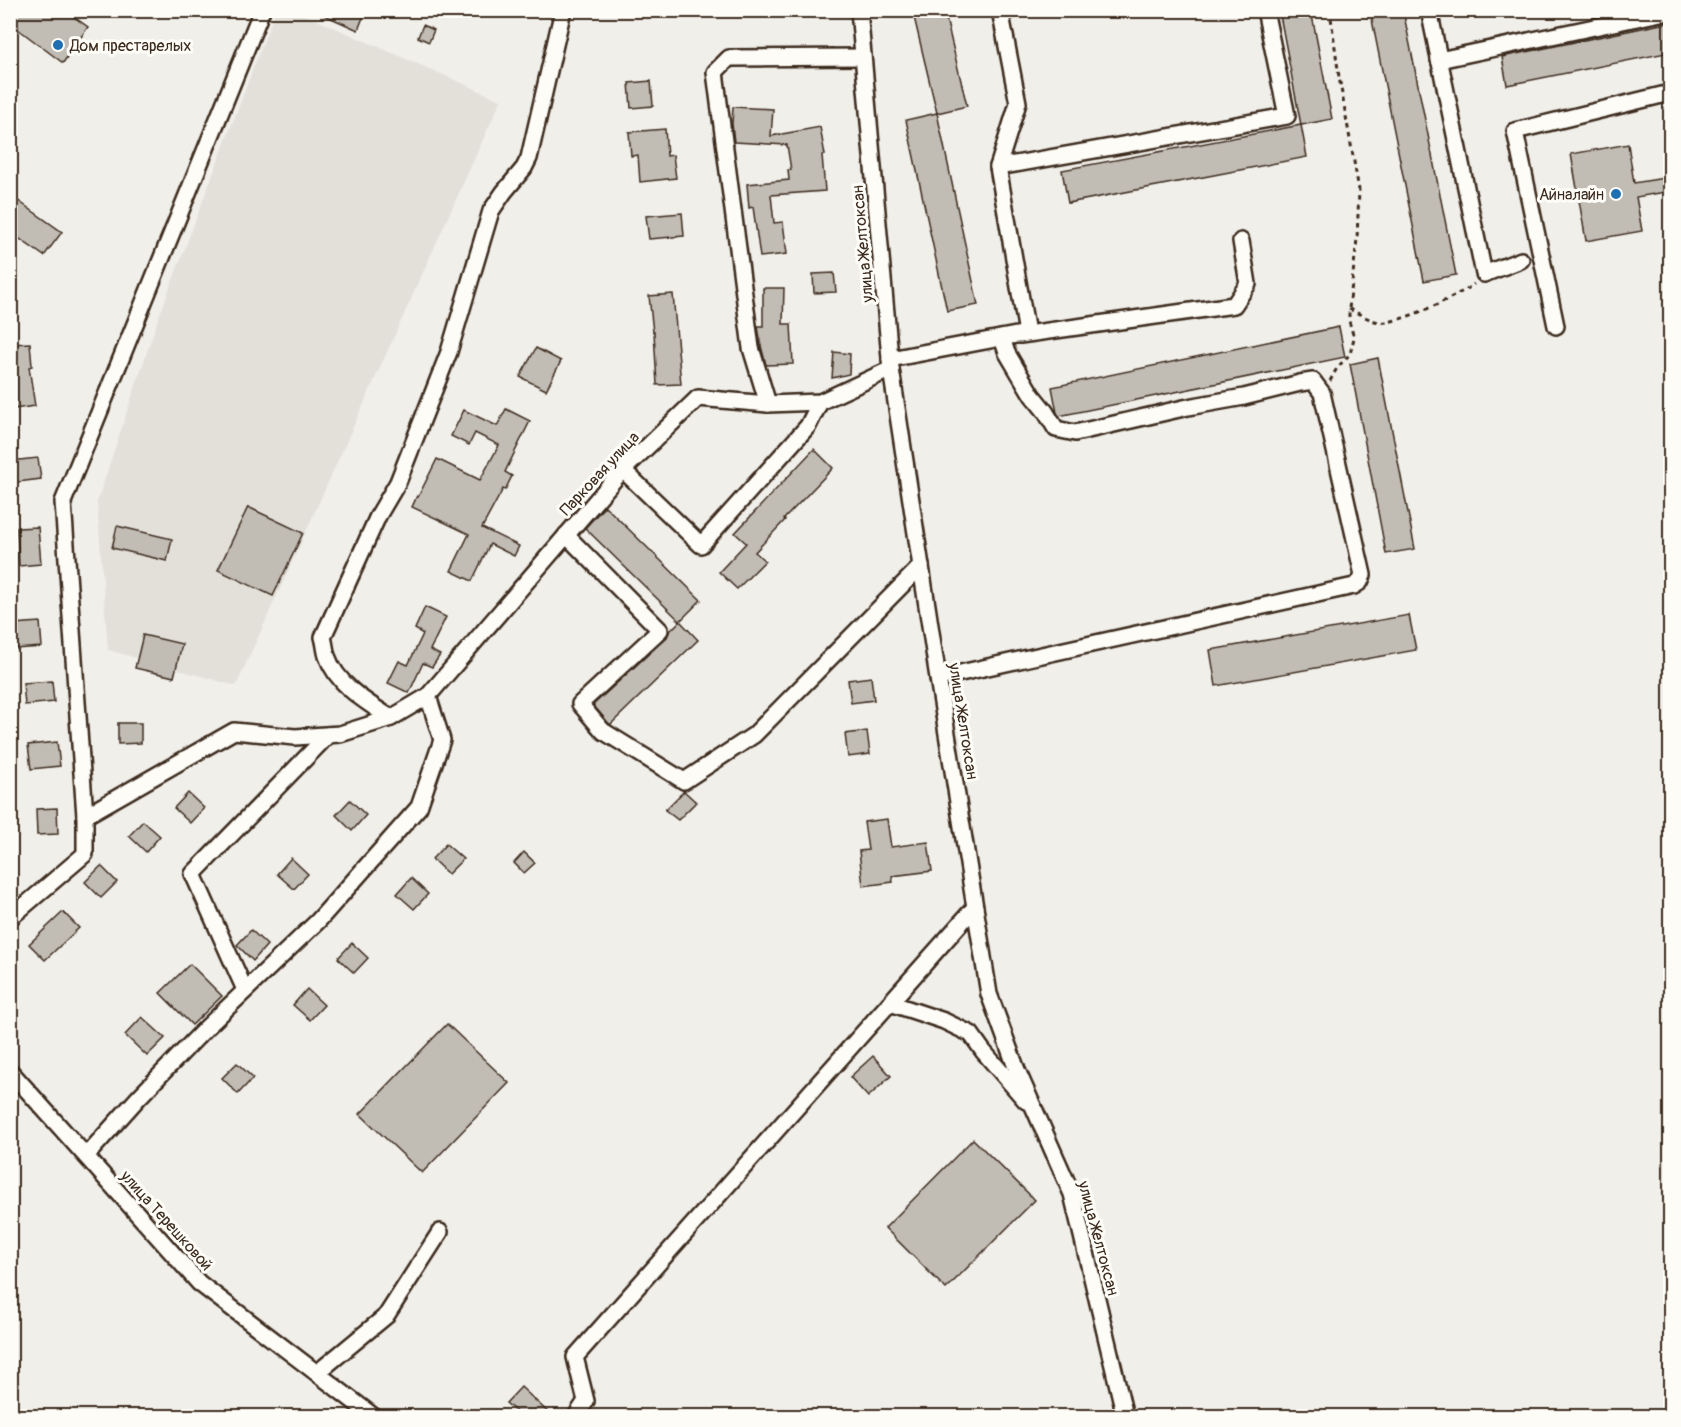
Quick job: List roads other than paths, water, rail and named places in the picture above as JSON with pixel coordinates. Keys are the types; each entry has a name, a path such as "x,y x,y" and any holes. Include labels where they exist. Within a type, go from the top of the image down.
{"street":[{"path":"10,918 85,854 63,502 262,10"},
{"path":"390,718 359,698 340,678 328,658 323,637 378,516 398,482 449,351 491,211 516,179 528,158 563,10"},
{"name":"улица Желтоксан","path":"859,10 891,364 938,678 989,994 1017,1070 1072,1194 1125,1416"},
{"path":"938,678 1354,586 1360,582 1363,575 1322,393 1313,381 1075,433 1056,429 1032,395 1007,353 1008,337 1028,333 998,167 1018,103 1000,10"},
{"path":"998,167 1287,116 1265,10"},
{"path":"1429,10 1484,274 1521,260"},
{"path":"1439,60 1671,11"},
{"path":"768,404 751,348 715,72 729,58 863,57"},
{"path":"1556,326 1515,131 1671,93"},
{"name":"Парковая улица","path":"84,816 234,731 295,737 340,734 390,718 428,696 623,470 698,398 768,404 820,402 891,364 1008,337 1234,305 1248,284 1241,241"},
{"path":"623,470 701,544 808,426 820,402"},
{"path":"566,536 660,630 580,704 603,731 684,781 754,735 921,567"},
{"path":"86,1156 205,1029 318,921 419,807 442,740 428,696"},
{"path":"245,990 193,874 328,735"},
{"path":"576,1416 586,1401 575,1357 975,907"},
{"path":"890,1003 944,1021 971,1034 983,1052 1035,1112"},
{"name":"улица Терешковой","path":"10,1071 198,1282 374,1416"},
{"path":"316,1373 386,1316 440,1232"}],"place":[{"name":"Дом престарелых","path":"58,45"},
{"name":"Айналайн","path":"1616,194"}]}
